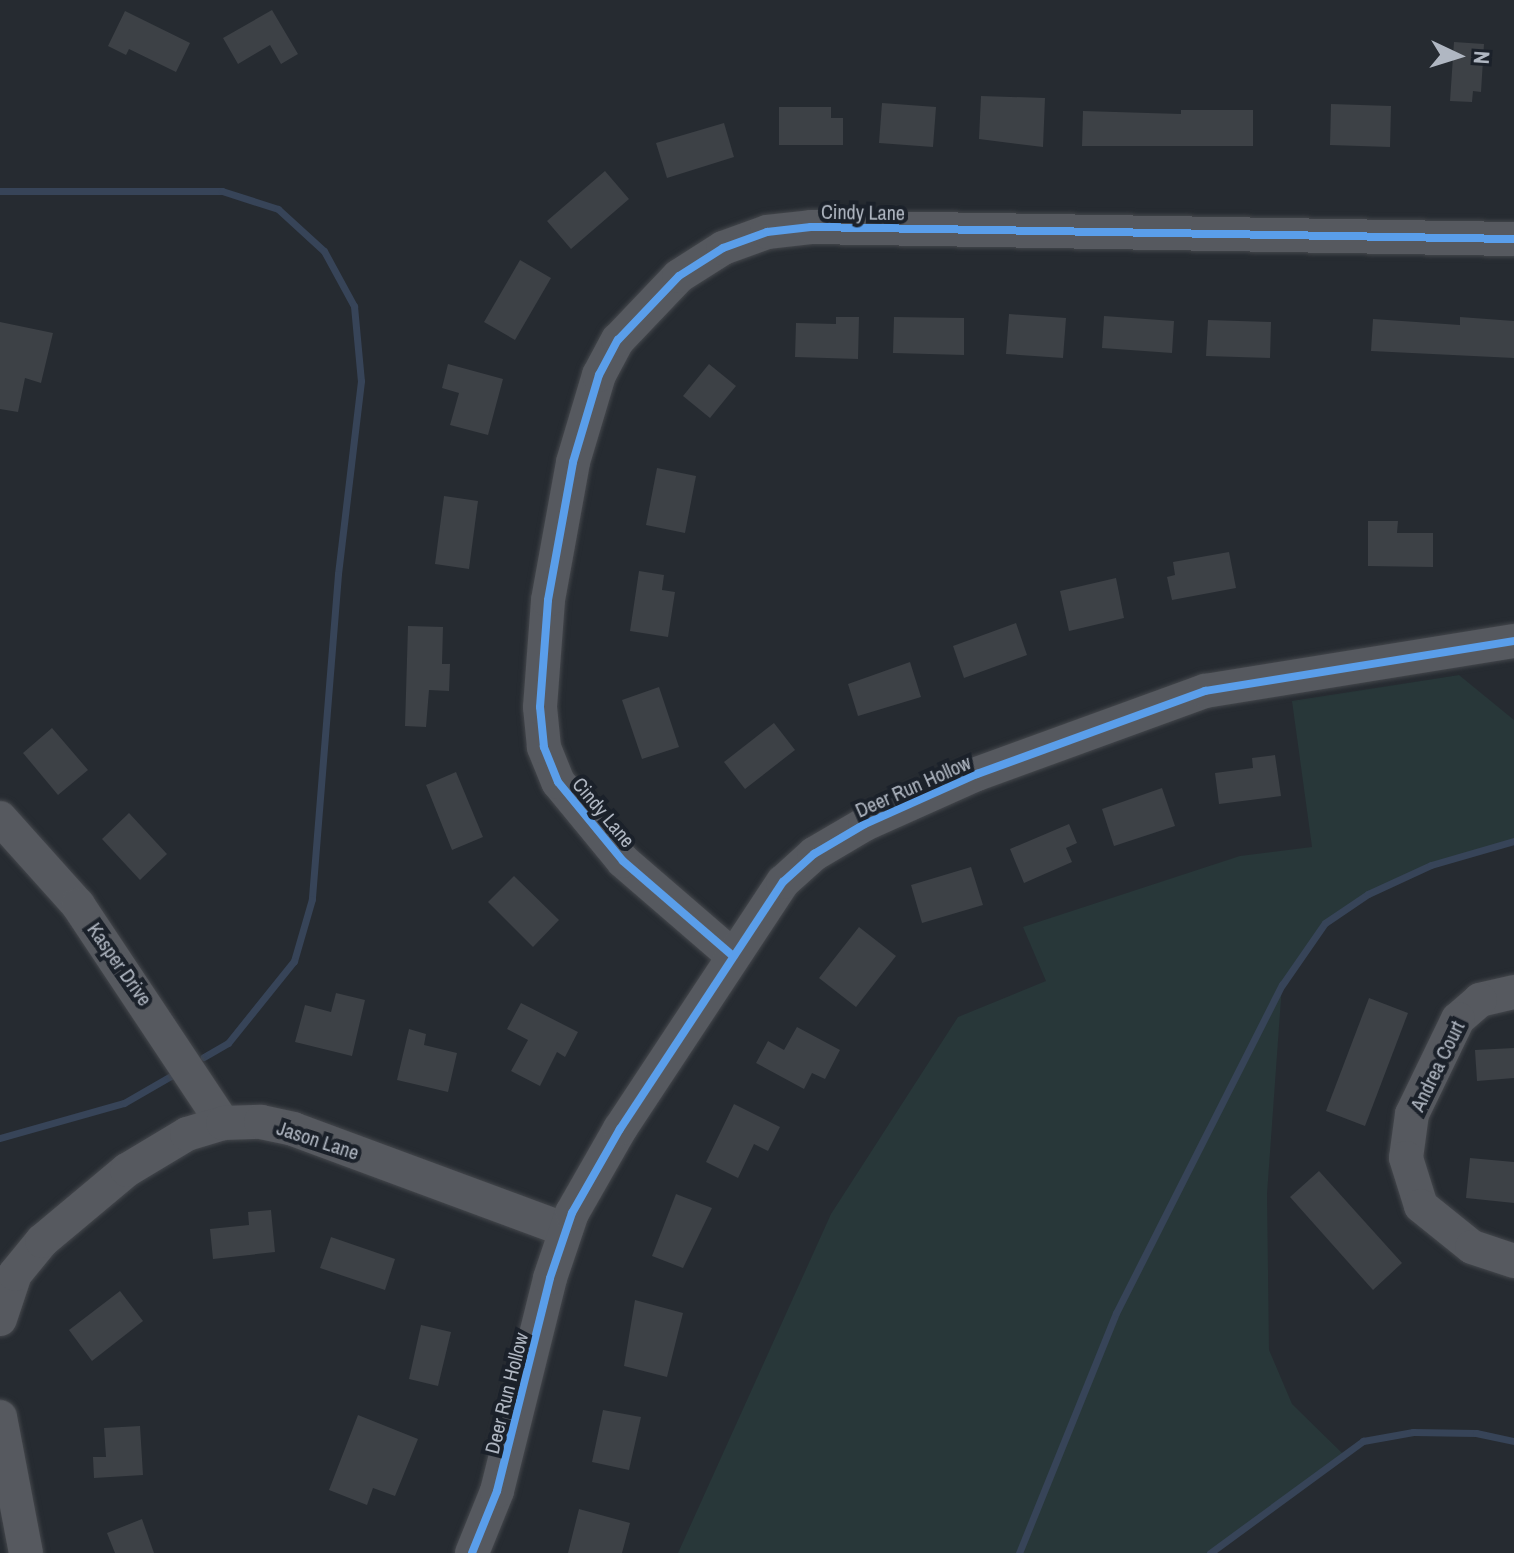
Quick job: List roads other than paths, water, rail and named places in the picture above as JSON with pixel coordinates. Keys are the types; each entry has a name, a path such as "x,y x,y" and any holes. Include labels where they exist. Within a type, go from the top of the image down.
{"street":[{"name":"Cindy Lane","path":"733,956 623,861 558,782 544,747 540,707 548,600 573,462 599,375 618,340 679,276 723,248 767,232 811,227 1514,239"},
{"name":"Deer Run Hollow","path":"472,1553 514,1433 566,1230 620,1129 733,956 783,882 814,854 865,824 977,774 1205,691 1387,665 1514,641"},
{"name":"Kasper Drive","path":"0,818 88,918 223,1123"},
{"name":"Andrea Court","path":"1514,992 1480,1000 1458,1019 1412,1114 1406,1158 1421,1206 1472,1247 1514,1261"},
{"name":"Jason Lane","path":"0,1319 15,1274 42,1241 127,1170 187,1134 223,1123 261,1122 293,1129 566,1230"},
{"path":"0,1417 15,1537"}],"waterway":[{"path":"0,191 222,191 278,209 324,251 354,306 361,381 338,574 312,899 294,961 228,1043 204,1057"},
{"path":"1019,1553 1116,1313 1282,985 1325,923 1368,894 1431,865 1514,841"},
{"path":"0,1138 124,1103 171,1076"},
{"path":"1210,1553 1363,1441 1413,1432 1476,1433 1514,1441"}]}
